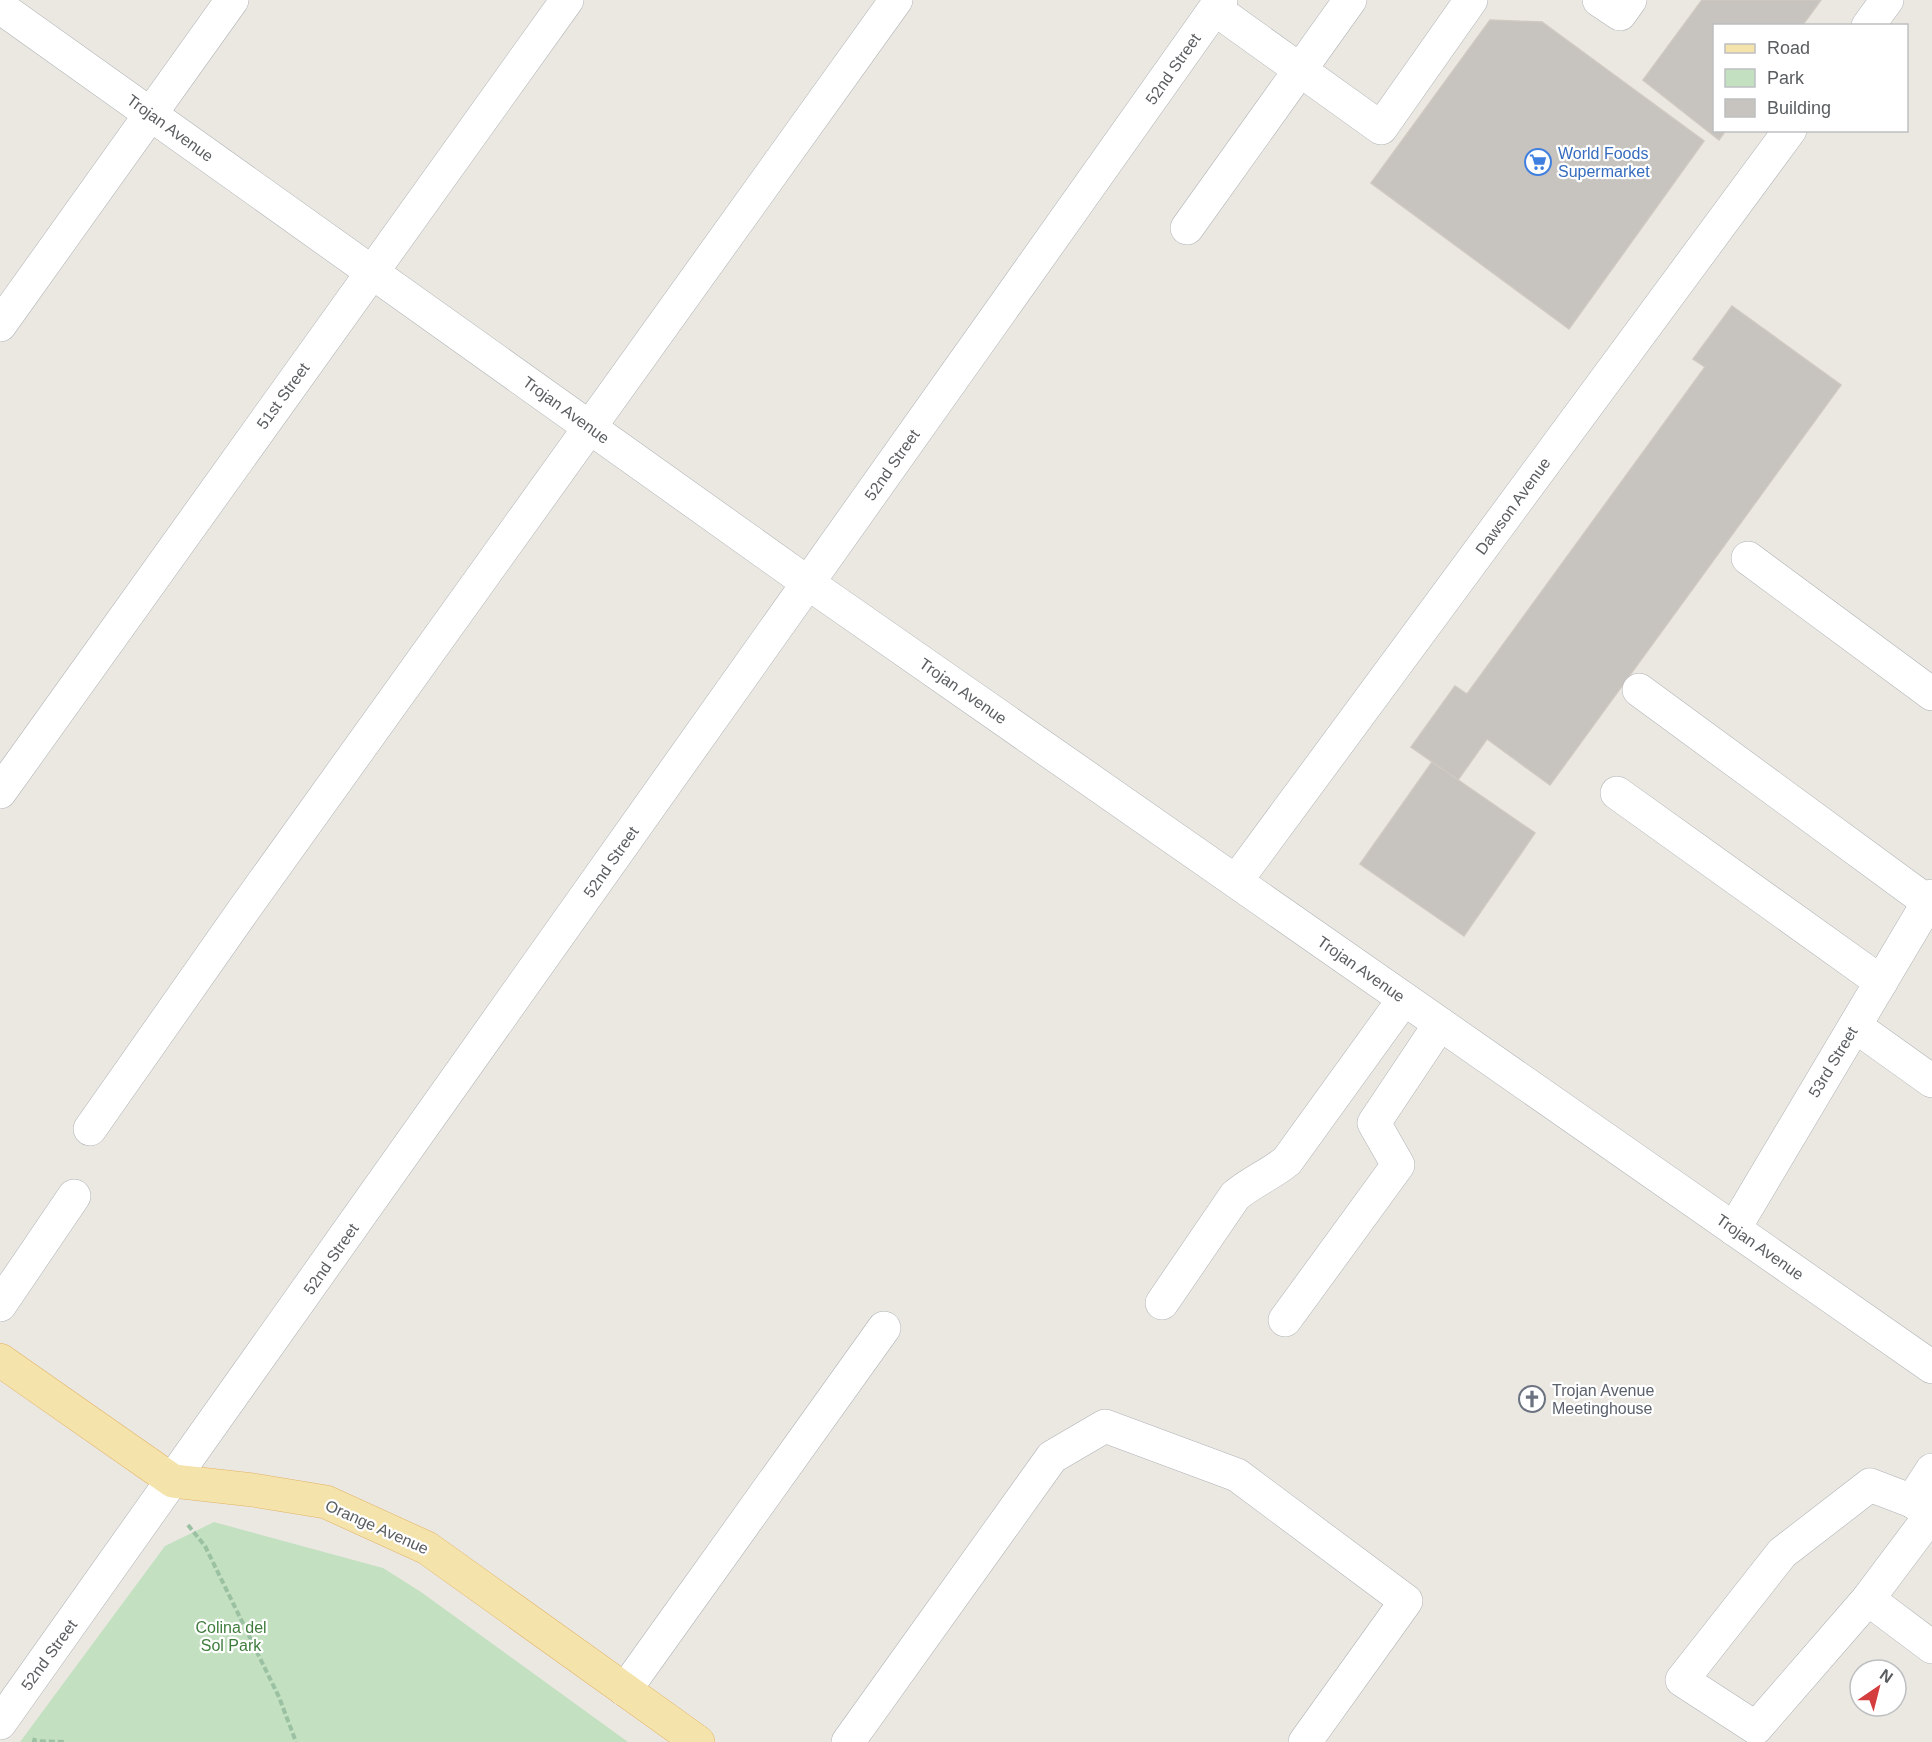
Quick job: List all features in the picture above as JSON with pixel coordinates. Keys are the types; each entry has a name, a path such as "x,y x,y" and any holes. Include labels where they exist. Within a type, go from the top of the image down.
{"main road":[{"name":"Orange Avenue","path":"0,1360 173,1481 253,1490 326,1502 427,1548 698,1742"}],"street":[{"path":"0,325 232,0"},
{"name":"51st Street","path":"0,792 567,0"},
{"path":"90,1130 589,427 896,0"},
{"path":"1187,228 1350,0"},
{"path":"1218,4 1301,71 1381,128 1471,0"},
{"path":"1599,0 1620,14 1630,0"},
{"path":"1869,24 1887,0"},
{"name":"52nd Street","path":"0,1723 1218,4"},
{"name":"Trojan Avenue","path":"0,7 808,583 1932,1367"},
{"name":"Dawson Avenue","path":"1236,881 1789,132"},
{"path":"1748,558 1932,694"},
{"path":"1639,690 1930,899"},
{"path":"1617,794 1881,981"},
{"name":"53rd Street","path":"1734,1229 1930,899"},
{"path":"1162,1303 1235,1196 1249,1184 1272,1173 1287,1161 1404,999"},
{"path":"1285,1320 1398,1165 1374,1123 1440,1024"},
{"path":"1855,1026 1932,1081"},
{"path":"0,1305 74,1196"},
{"path":"625,1690 884,1328"},
{"path":"848,1742 1052,1457 1105,1426 1237,1475 1406,1601 1305,1742"},
{"path":"1925,1510 1870,1485 1782,1553 1682,1680 1756,1728 1868,1599 1925,1510 1932,1470"},
{"path":"1868,1599 1932,1647"}],"path":[{"path":"188,1525 205,1546 279,1697 296,1742"},
{"path":"40,1730 34,1741 65,1742"}],"green space":[{"name":"Colina del Sol Park","path":"214,1522 383,1568 421,1592 628,1742 20,1742 165,1546"}],"building":[{"path":"1702,0 1821,0 1803,24 1713,24 1713,132 1725,132 1719,140 1643,80"},
{"name":"World Foods Supermarket","path":"1490,20 1542,22 1704,141 1569,329 1371,183"},
{"path":"1732,306 1841,385 1550,785 1487,739 1458,780 1411,747 1455,686 1467,694 1705,367 1693,359"},
{"path":"1432,762 1535,833 1464,936 1360,864"}],"place":[{"name":"World Foods Supermarket","path":"1538,162"},
{"name":"Trojan Avenue Meetinghouse","path":"1532,1399"}]}
